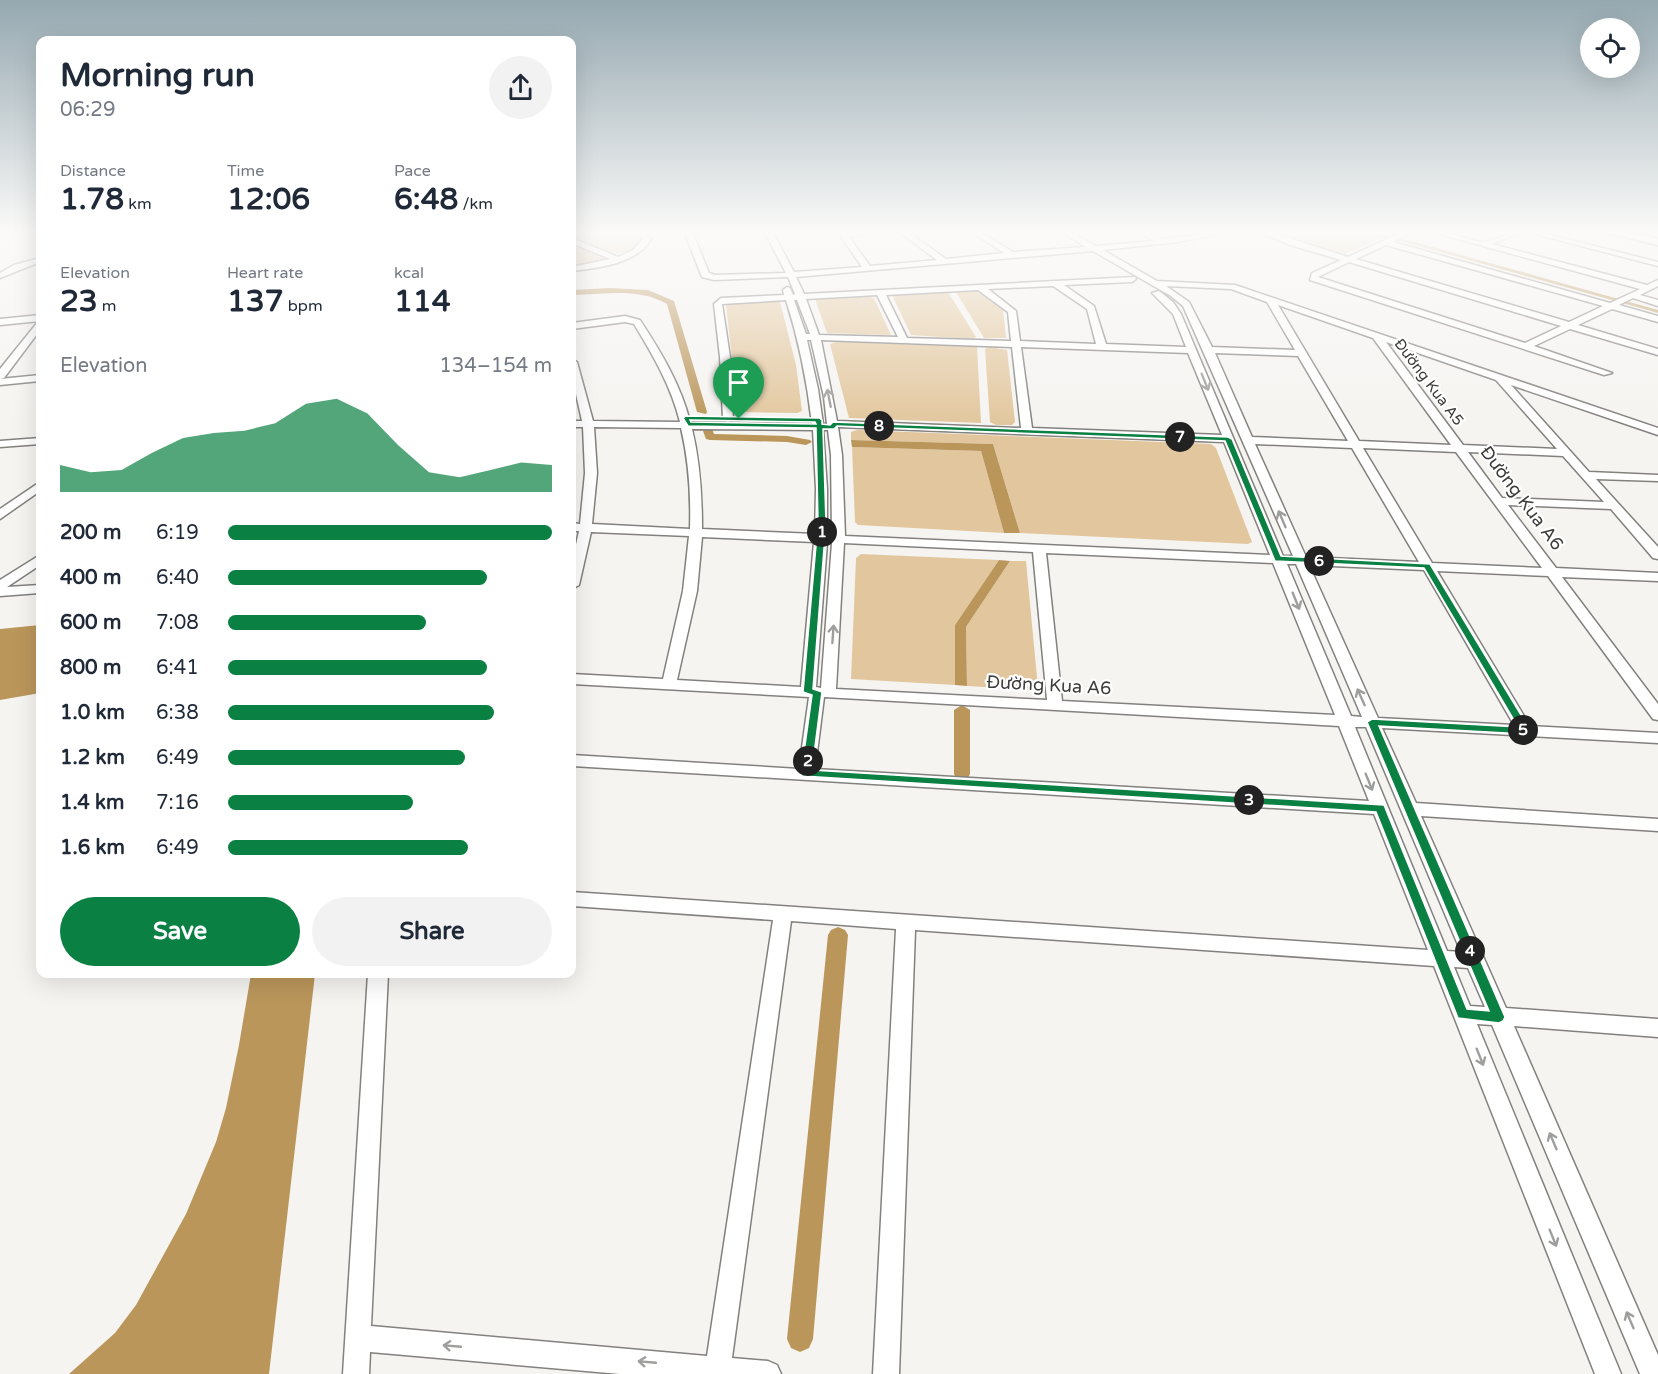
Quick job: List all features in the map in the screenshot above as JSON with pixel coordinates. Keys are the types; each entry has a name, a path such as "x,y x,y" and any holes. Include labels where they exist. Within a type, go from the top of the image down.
{"street":[{"path":"728,419 718,303 828,295"},
{"path":"882,295 904,340"},
{"path":"992,295 1011,309 1027,431"},
{"path":"1072,295 1091,308 1102,347"},
{"path":"1157,295 1170,304 1178,314 1608,1374"},
{"path":"1173,295 1186,304 1208,350 1372,722 1653,1374"},
{"name":"Đường Kua A5","path":"1255,295 1376,336 1460,448"},
{"path":"1366,295 1607,373"},
{"path":"1467,295 1658,352"},
{"path":"1603,295 1621,300 1658,303"},
{"path":"1525,347 1632,295"},
{"path":"796,297 833,424 838,479 838,539 806,774"},
{"path":"1270,300 1525,730"},
{"path":"1621,300 1658,319"},
{"path":"0,322 36,318"},
{"path":"576,325 620,319 637,322 664,363 687,421 696,478 697,533 688,604 669,684"},
{"path":"0,376 36,331"},
{"path":"1376,336 1658,432"},
{"path":"809,337 1192,350"},
{"path":"809,337 822,473 818,692"},
{"path":"24,348 36,346"},
{"path":"1208,350 1301,353"},
{"path":"576,376 589,420 591,476 586,527 576,568"},
{"path":"0,382 36,378"},
{"path":"1499,378 1658,555"},
{"path":"576,418 589,420 819,423"},
{"path":"687,421 728,419 1228,439"},
{"path":"576,423 589,420"},
{"path":"1641,426 1658,442"},
{"path":"1247,440 1566,453"},
{"path":"3,446 36,442"},
{"name":"Đường Kua A6","path":"1460,448 1658,715"},
{"path":"1586,475 1658,478"},
{"path":"0,515 36,489"},
{"path":"1499,501 1614,506"},
{"name":"Đường Kua A6","path":"576,527 1658,577"},
{"path":"1039,548 1055,705"},
{"path":"0,586 36,562"},
{"path":"0,592 36,588"},
{"name":"Đường Kua A6","path":"576,679 1658,738"},
{"path":"576,761 1380,808"},
{"path":"1409,809 1658,825"},
{"path":"576,899 1475,961"},
{"path":"717,1371 783,914"},
{"path":"886,1374 906,922"},
{"path":"356,1374 378,978"},
{"path":"1463,1014 1658,1028"},
{"path":"358,1338 768,1374"}],"shaded area":[{"path":"892,295 950,295 976,337 972,339 911,335"},
{"path":"958,295 982,295 1003,310 1006,338 984,338"},
{"path":"1594,295 1605,295 1658,310 1658,313"},
{"path":"867,296 874,298 891,335 827,333 815,299"},
{"path":"780,302 796,365 802,411 797,413 738,412 726,305 728,303"},
{"path":"836,342 977,347 981,423 849,418 830,344"},
{"path":"989,347 1007,350 1015,422 1012,425 996,425 990,422 985,349"},
{"path":"857,430 1211,444 1216,448 1252,542 1248,544 1020,533 993,444 851,440 851,432"},
{"path":"851,440 993,444 1020,533 1004,533 981,451 852,447"},
{"path":"852,447 981,451 1004,533 858,525 855,522"},
{"path":"861,554 999,560 955,625 955,685 851,679 856,558"},
{"path":"999,560 1010,561 966,627 967,686 955,685 955,625"},
{"path":"1010,561 1026,561 1038,688 1033,690 967,686 966,627"},
{"path":"36,625 36,694 0,700 0,629"},
{"path":"250,978 315,978 269,1374 69,1374 115,1333 136,1305 186,1214 216,1142 226,1108"}],"waterway":[{"path":"654,295 671,303 702,412"},
{"path":"708,431 710,437 787,439 806,442"},
{"path":"962,710 962,774"},
{"path":"800,1339 838,935"}],"route":[{"path":"739,419 686,418 688,424 819,426 834,427 833,424 1228,439 1278,559 1427,565 1525,730 1372,722 1499,1017 1463,1014 1380,808 806,774 817,692 808,692 821,555 822,473 821,449 819,426 819,420 739,419"}]}
